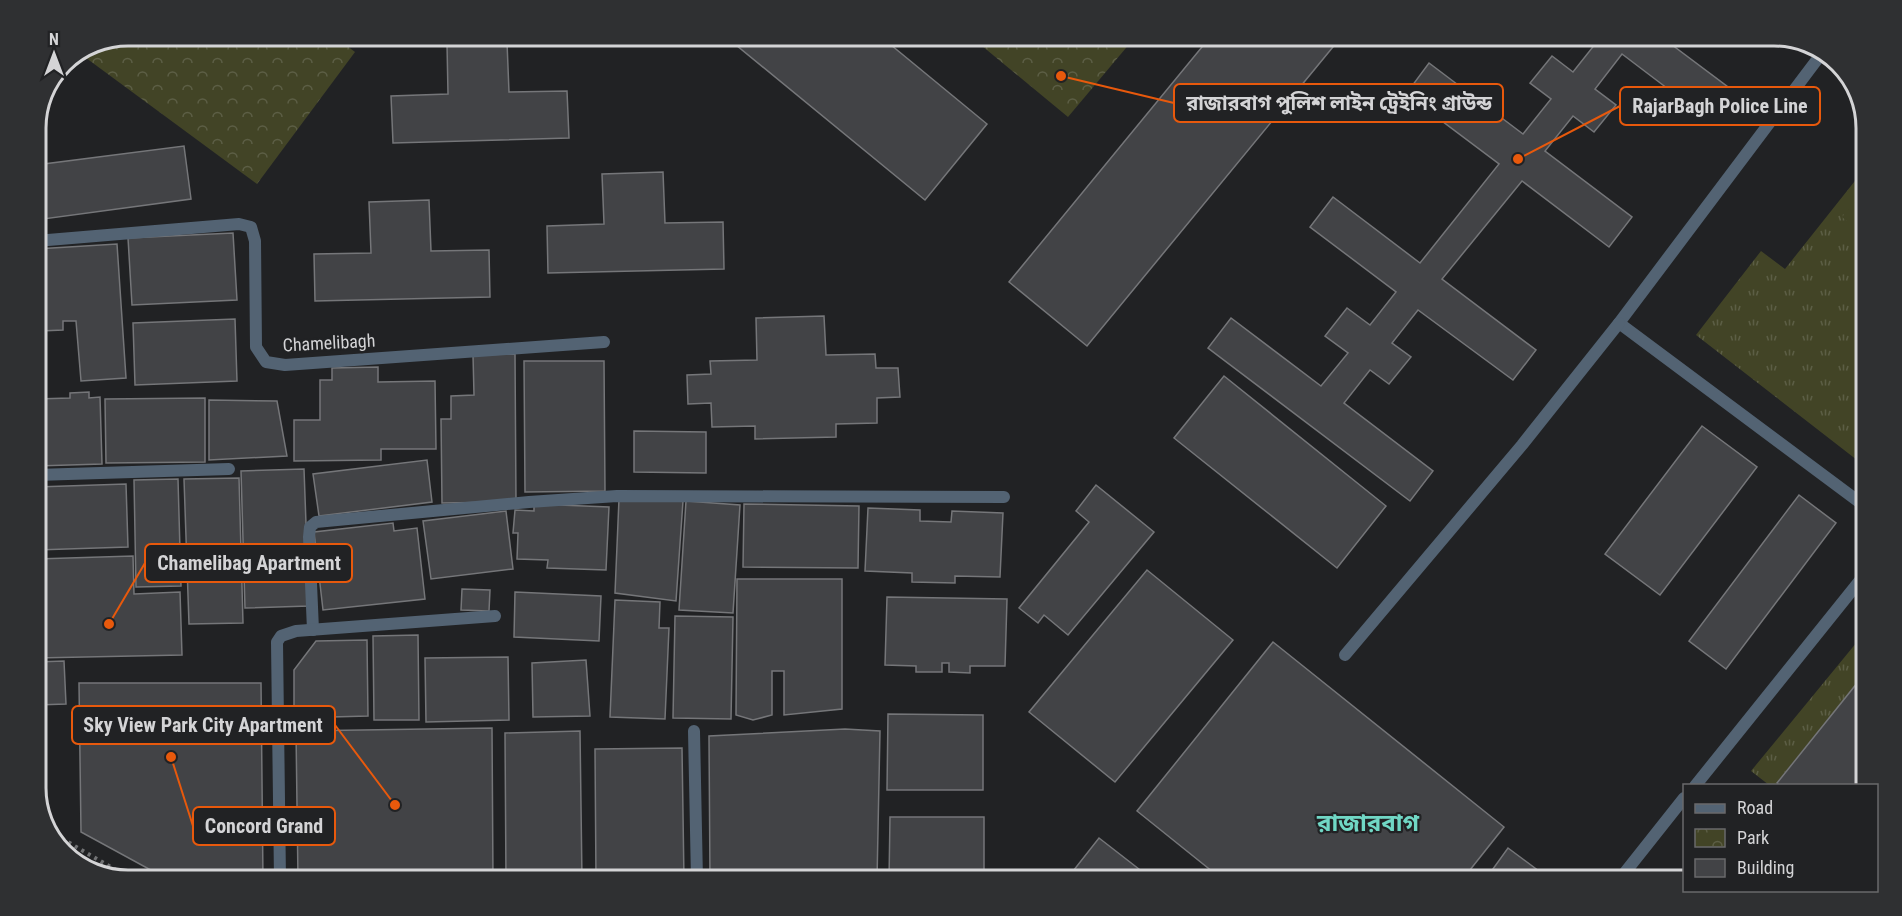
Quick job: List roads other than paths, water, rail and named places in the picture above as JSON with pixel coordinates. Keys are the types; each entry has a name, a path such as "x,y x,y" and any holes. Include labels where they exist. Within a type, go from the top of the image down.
{"street":[{"path":"1345,655 1522,445 1619,323 1817,60"},
{"name":"Chamelibagh","path":"47,240 239,224 251,227 255,241 256,346 267,362 276,364 604,342"},
{"path":"1619,323 1856,499"},
{"path":"47,475 229,469"},
{"path":"313,630 309,537 310,527 316,522 617,496 1004,497"},
{"path":"1697,784 1856,586"},
{"path":"280,870 277,642 287,633 495,616"},
{"path":"694,731 698,870"},
{"path":"1627,870 1683,799"}],"place":[{"name":"রাজারবাগ পুলিশ লাইন ট্রেইনিং গ্রাউন্ড","path":"1061,76"},
{"name":"RajarBagh Police Line","path":"1518,159"},
{"name":"Chamelibag Apartment","path":"109,624"},
{"name":"Concord Grand","path":"171,757"},
{"name":"Sky View Park City Apartment","path":"395,805"}],"district":[{"name":"রাজারবাগ","path":"1368,823"}]}
